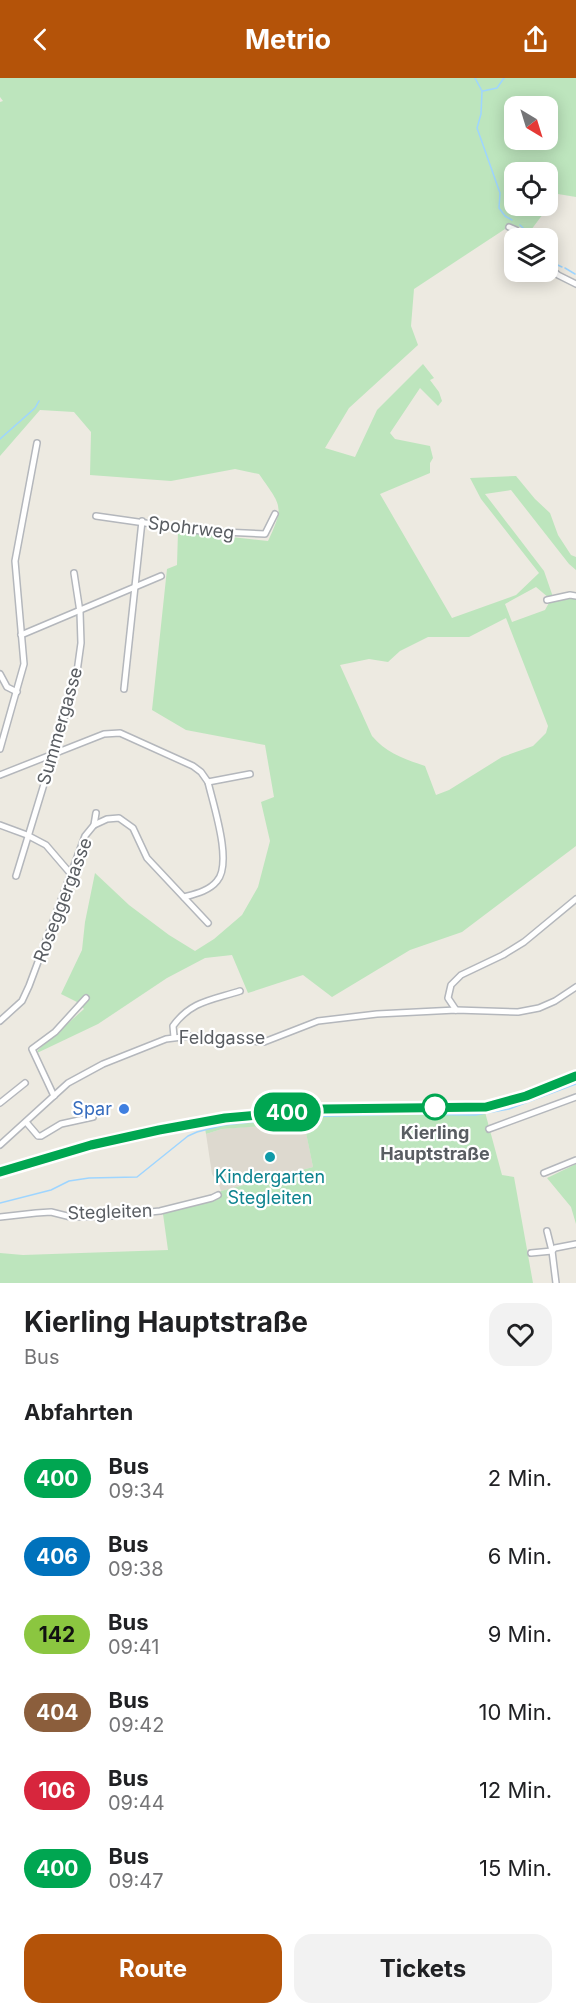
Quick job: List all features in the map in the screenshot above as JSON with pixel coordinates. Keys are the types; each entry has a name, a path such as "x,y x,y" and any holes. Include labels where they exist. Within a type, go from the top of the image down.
{"main road":[{"path":"0,1172 91,1145 225,1118 324,1109 486,1107 526,1096 576,1076"}],"street":[{"path":"558,275 576,284"},
{"path":"0,749 24,664 15,561 38,443"},
{"name":"Spohrweg","path":"96,516 201,531 265,534 275,514"},
{"path":"124,689 142,521"},
{"name":"Summergasse","path":"16,876 76,679 81,643 80,612 74,573"},
{"path":"21,635 80,612 160,576"},
{"path":"547,600 570,595 576,596"},
{"path":"0,674 7,687 17,692"},
{"path":"0,775 104,734 120,733 193,766 208,782 224,854 224,868 217,882 203,891 184,897"},
{"path":"208,782 250,774"},
{"path":"94,825 96,813"},
{"name":"Roseggergasse","path":"0,1021 22,1001 85,836 94,825 107,819 119,818 133,828 147,858 208,922"},
{"path":"0,825 46,845 70,873"},
{"path":"456,1010 448,998 451,985 460,975 503,955 524,942 576,899"},
{"name":"Feldgasse","path":"0,1145 68,1083 103,1064 166,1039 190,1036 264,1042 318,1021 377,1014 456,1010 518,1011 539,1008 555,1001 576,987"},
{"path":"174,1037 173,1026 182,1013 196,1004 240,991"},
{"path":"54,1096 32,1049 55,1032 86,998"},
{"path":"0,1103 25,1083"},
{"path":"489,1129 576,1097"},
{"path":"26,1122 38,1136 41,1136 61,1124 93,1117"},
{"path":"544,1173 576,1160"},
{"name":"Stegleiten","path":"0,1217 51,1212 71,1217 112,1216 160,1211 218,1195"},
{"path":"547,1231 556,1283"},
{"path":"531,1253 552,1251 555,1248 576,1244"}],"shaded area":[{"path":"304,1122 313,1167 221,1191 212,1174 206,1134 222,1129"}],"green space":[{"path":"0,78 576,78 576,197 558,194 558,162 504,162 504,216 542,216 532,228 511,225 504,228 414,289 411,326 418,345 349,408 325,448 355,457 377,410 423,364 434,378 430,380 439,392 442,401 438,406 420,388 390,433 395,439 430,446 433,458 430,463 430,473 380,494 452,618 516,595 539,573 481,499 470,478 516,476 550,513 558,535 571,555 576,557 576,570 511,490 485,494 544,571 553,597 549,598 536,587 505,604 512,622 545,610 550,601 576,598 576,846 462,932 410,950 332,997 303,975 248,993 232,955 205,958 167,978 98,1024 37,1053 84,1009 79,1003 61,994 82,950 95,873 129,905 195,951 214,939 242,915 258,887 270,841 261,802 274,797 265,745 186,730 152,710 167,569 177,565 178,531 268,541 277,520 278,506 259,474 235,469 171,481 90,475 91,432 74,412 40,410 0,456 0,102 3,101 0,97","holes":["506,618 548,726 546,733 533,746 502,757 449,790 436,795 425,766 390,751 372,736 340,665 369,659 388,662 400,651 428,637 469,637"]},
{"path":"485,1112 502,1175 514,1177 533,1283 0,1283 0,1253 23,1255 168,1250 163,1214 214,1200 221,1191 313,1167 304,1123 222,1129 206,1134 205,1128 220,1123 317,1114"},
{"path":"576,1164 576,1224 571,1207 547,1178"}],"waterway":[{"path":"475,78 482,91 481,114 477,128 500,193 499,208 505,216 512,220"},
{"path":"483,91 497,88 504,78"},
{"path":"520,225 523,228"},
{"path":"558,265 562,267"},
{"path":"565,268 575,274"},
{"path":"0,439 35,408 39,401"},
{"path":"0,1203 51,1190 69,1181 89,1178 137,1177 188,1136 224,1125 297,1117 475,1115 509,1109 576,1084"}],"bus line":[{"name":"400","path":"0,1172 91,1145 225,1118 298,1110 486,1107 526,1096 576,1076"}],"place":[{"name":"Kierling Hauptstraße","path":"435,1107"},
{"name":"Spar","path":"124,1109"},
{"name":"Kindergarten Stegleiten","path":"270,1157"}]}
